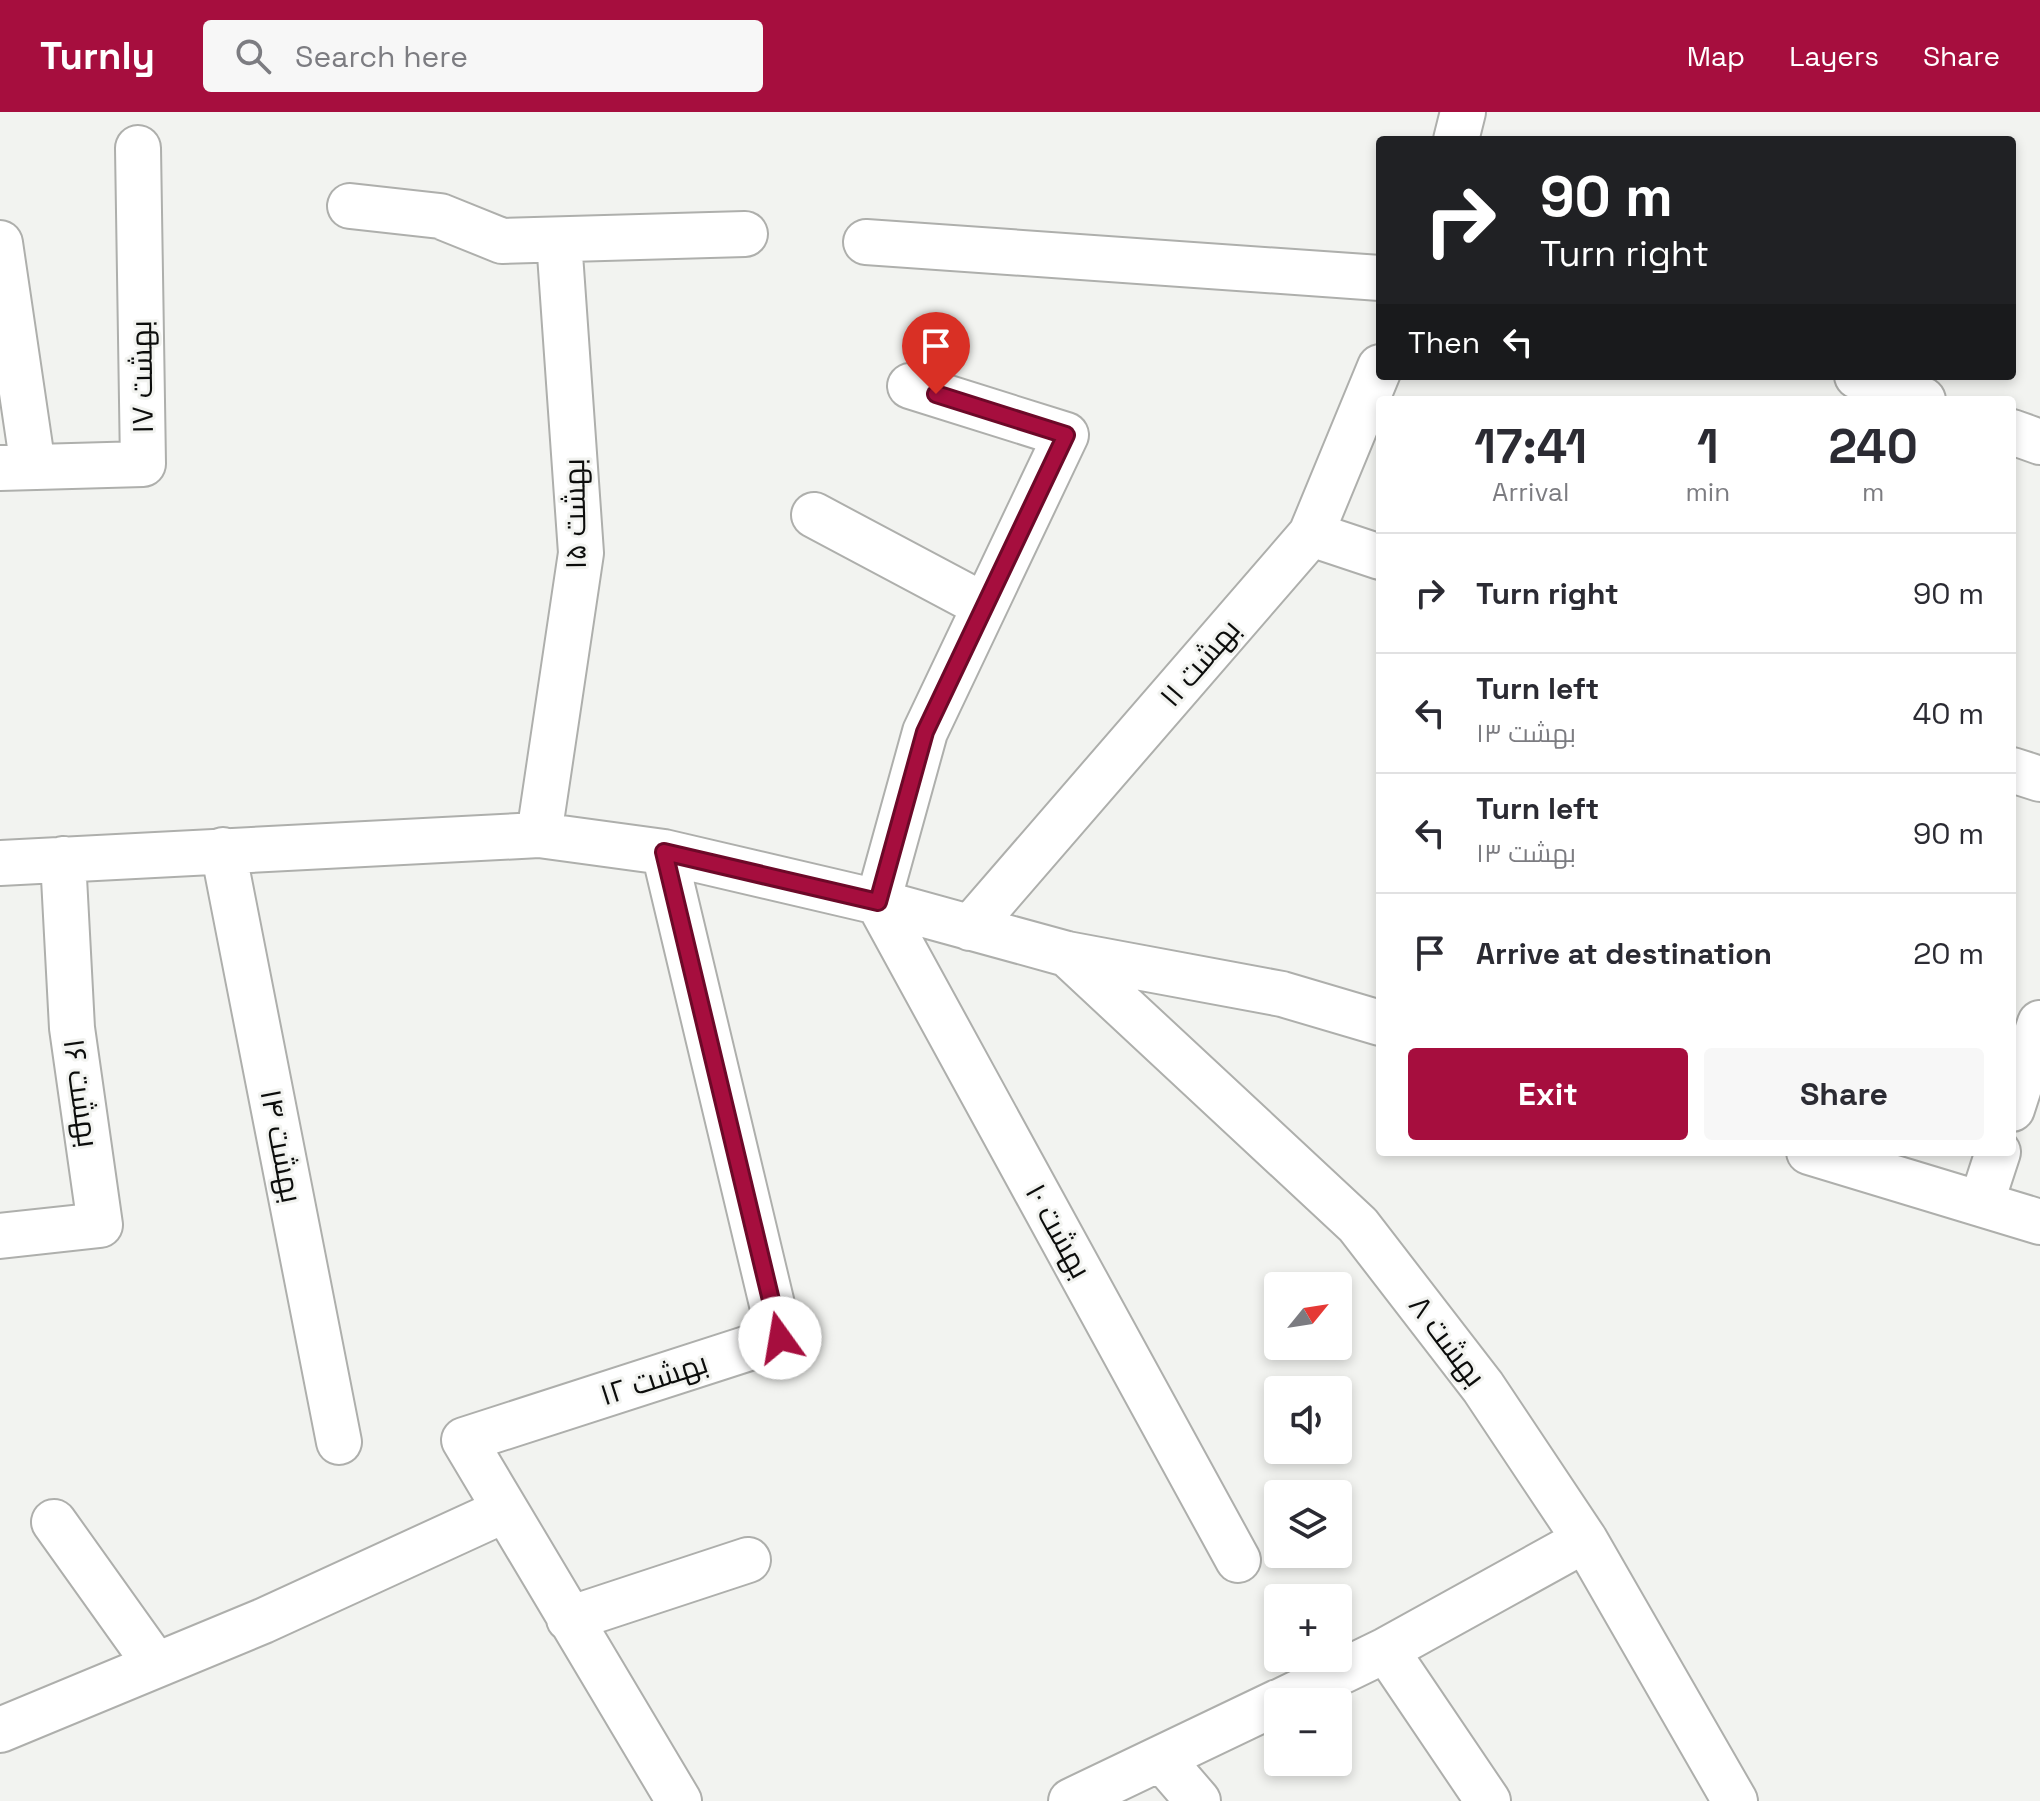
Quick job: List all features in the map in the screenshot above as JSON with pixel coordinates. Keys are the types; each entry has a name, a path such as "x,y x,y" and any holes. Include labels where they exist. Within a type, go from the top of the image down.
{"street":[{"path":"1457,136 1463,112"},
{"name":"بهشت ۱۷","path":"16,468 143,464 138,148"},
{"path":"350,206 440,216 502,241 745,234"},
{"name":"بهشت ۱۵","path":"539,835 581,553 559,240"},
{"path":"866,242 1376,278"},
{"path":"0,243 16,468"},
{"name":"بهشت ۱۱","path":"970,928 1311,534 1376,377"},
{"path":"1868,380 1912,396"},
{"path":"878,902 925,732 1066,435 910,386"},
{"path":"2016,433 2040,442"},
{"path":"814,515 983,605"},
{"path":"1311,534 1376,556"},
{"path":"2016,771 2040,779"},
{"path":"0,863 539,835 664,852 878,902 1067,954 1282,994 1376,1022"},
{"name":"بهشت ۱۴","path":"223,850 339,1442"},
{"name":"بهشت ۱۲","path":"505,1510 464,1440 780,1338 664,852"},
{"name":"بهشت ۱۶","path":"0,1236 100,1225 72,1028 63,859"},
{"name":"بهشت ۱۰","path":"878,902 1238,1560"},
{"name":"بهشت ۸","path":"1067,954 1358,1225 1483,1387 1585,1540 1735,1801"},
{"path":"2016,1097 2040,1023"},
{"path":"1822,1156 2040,1222"},
{"path":"1981,1204 1997,1156"},
{"path":"0,1730 263,1621 505,1510 679,1801"},
{"path":"54,1522 156,1665"},
{"path":"1307,1688 1386,1650 1585,1540"},
{"path":"569,1619 748,1560"},
{"path":"1386,1650 1488,1801"},
{"path":"1071,1801 1264,1709"},
{"path":"1161,1758 1198,1801"}],"route":[{"path":"780,1338 664,852 878,902 925,732 1066,435 936,394"}]}
